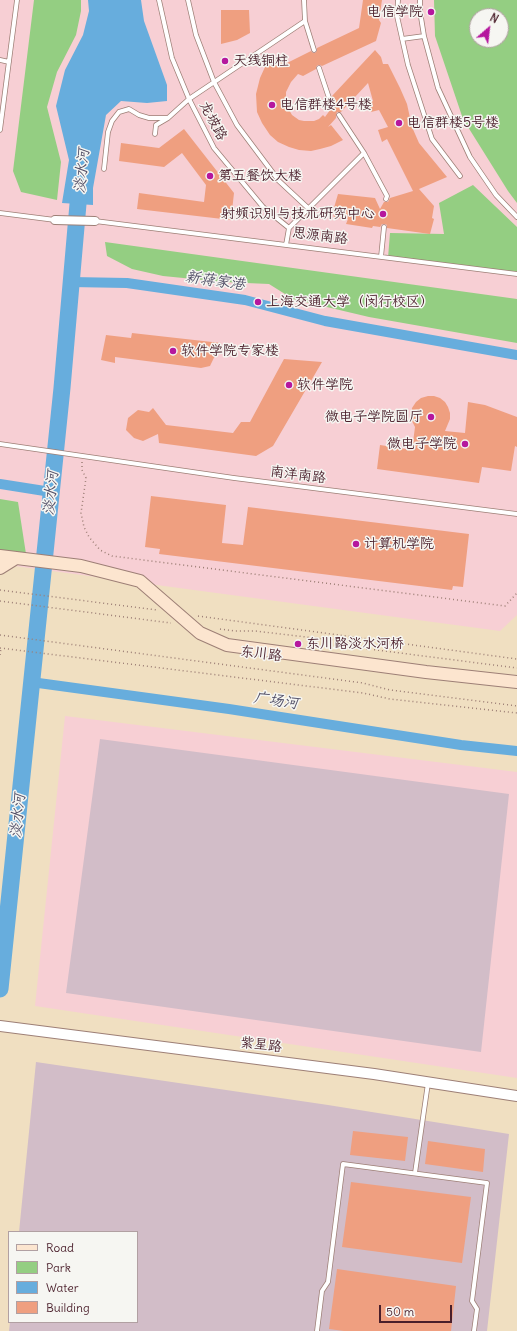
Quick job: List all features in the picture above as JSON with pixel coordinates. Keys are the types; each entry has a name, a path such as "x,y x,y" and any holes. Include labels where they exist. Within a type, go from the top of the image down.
{"main road":[{"name":"东川路","path":"0,556 81,566 140,581 176,618 200,633 227,645 426,672 517,682"},
{"path":"0,568 16,558"}],"street":[{"name":"思源南路","path":"55,220 96,221"},
{"name":"紫星路","path":"0,1026 374,1074 517,1096"}],"lane":[{"path":"0,130 17,0"},
{"name":"龙坡路","path":"159,0 172,58 189,99 214,148 263,207 289,228"},
{"path":"188,0 196,35 214,82 237,125 279,181 308,208"},
{"path":"304,0 305,21 314,50"},
{"path":"398,0 397,16 408,65 432,139 460,176"},
{"path":"420,0 420,11 424,36 438,88 470,157 496,195 517,217"},
{"path":"155,134 156,125 168,118 189,99 305,21"},
{"path":"402,39 424,36"},
{"path":"0,60 9,62"},
{"path":"319,68 332,107"},
{"path":"104,169 108,132 112,121 119,112 129,109 138,115 149,118 168,118"},
{"path":"339,115 364,152 386,196 386,199"},
{"path":"286,245 289,228 364,152"},
{"name":"思源南路","path":"0,213 55,220"},
{"name":"思源南路","path":"96,221 517,274"},
{"path":"381,257 384,227"},
{"name":"南洋南路","path":"0,444 234,478 517,514"},
{"path":"415,1173 428,1082"},
{"path":"317,1331 322,1291 328,1282 343,1164 487,1183 472,1301 477,1309 474,1331"}],"path":[{"path":"82,457 82,470 86,478 80,513 89,537 100,550 112,556 505,606 517,593"},
{"path":"0,590 76,599 176,618"},
{"path":"0,601 75,610 176,618 517,659"},
{"name":"东川路","path":"220,629 255,631 340,641 361,648 517,668"},
{"name":"东川路","path":"1,636 363,683 390,690 517,706"},
{"path":"0,655 0,648 363,693 390,699 517,713"}],"shaded area":[{"name":"上海交通大学（闵行校区）","path":"0,0 517,0 517,615 500,631 0,564"},
{"path":"65,716 517,772 517,1078 35,1006"},
{"path":"100,739 509,794 481,1052 66,993"},
{"path":"36,1062 328,1105 509,1134 487,1331 9,1331 10,1323 138,1323 138,1231 19,1231"}],"green space":[{"path":"34,0 81,0 81,11 76,35 57,72 47,107 61,162 57,200 21,192 13,171"},
{"path":"434,0 517,0 517,203 463,119 435,36"},
{"path":"473,185 517,227 517,274 388,258 390,233 444,234 439,203"},
{"path":"105,242 517,299 517,343 369,317 293,299 269,284 224,282 163,276 132,269 107,256"},
{"path":"0,499 18,502 26,554 0,550"}],"water":[{"path":"88,0 141,0 144,21 167,85 167,101 147,103 121,101 106,115 93,188 93,205 62,203 69,160 56,106 65,70 83,35 89,11"}],"building":[{"path":"363,0 382,0 379,20 381,23 376,41 322,66 318,65 316,69 303,76 298,74 291,82 286,92 288,108 292,115 299,120 314,121 323,115 325,117 330,110 335,108 332,96 375,50 381,57 383,64 388,64 400,88 407,104 412,127 419,143 447,177 419,189 434,206 432,218 434,219 430,234 387,228 387,225 385,224 382,224 380,227 373,226 372,228 346,224 348,219 334,218 333,211 338,194 375,198 380,209 384,202 388,202 390,198 413,191 387,139 382,142 378,130 388,127 379,110 371,112 368,104 373,101 368,83 341,112 337,112 336,118 328,127 331,125 343,140 331,146 320,149 311,151 299,150 278,142 270,135 257,112 256,94 260,78 265,67 278,55 285,64 311,51 315,53 317,48 359,28"},
{"path":"221,10 249,10 250,33 237,40 221,44"},
{"name":"第五餐饮大楼","path":"184,129 234,193 231,220 137,209 139,193 204,202 206,185 182,153 164,167 119,161 121,143 159,148"},
{"name":"软件学院专家楼","path":"132,333 221,343 210,366 201,368 115,357 115,363 101,360 106,335 131,338"},
{"name":"软件学院","path":"284,359 322,362 273,446 256,456 159,443 158,434 143,441 134,438 126,430 128,418 138,410 149,412 153,408 166,425 233,433 241,422 250,422"},
{"name":"微电子学院","path":"428,396 440,398 448,407 450,419 445,431 465,433 468,402 485,405 517,417 517,447 515,446 511,471 482,467 479,483 377,469 380,445 412,450 415,427 412,421 412,408 421,398"},
{"name":"计算机学院","path":"151,496 226,505 222,543 243,545 248,507 469,534 463,587 453,586 452,590 159,554 160,549 145,547"},
{"path":"353,1131 408,1137 405,1161 350,1155"},
{"path":"428,1141 485,1149 483,1172 425,1164"},
{"path":"351,1182 471,1197 462,1263 342,1247"},
{"path":"337,1269 456,1286 451,1331 344,1331 329,1329"}],"waterway":[{"name":"淡水河","path":"0,989 62,388 80,181"},
{"name":"新蒋家港","path":"71,282 127,283 245,300 325,321 517,355"},
{"path":"0,484 51,492"},
{"name":"广场河","path":"31,682 229,709 461,745 517,751"}],"place":[{"name":"电信学院","path":"431,12"},
{"name":"天线铜柱","path":"225,61"},
{"name":"电信群楼4号楼","path":"272,105"},
{"name":"电信群楼5号楼","path":"399,123"},
{"name":"第五餐饮大楼","path":"210,176"},
{"name":"射频识别与技术研究中心","path":"383,214"},
{"name":"上海交通大学（闵行校区）","path":"258,302"},
{"name":"软件学院专家楼","path":"173,351"},
{"name":"软件学院","path":"289,385"},
{"name":"微电子学院圆厅","path":"431,417"},
{"name":"微电子学院","path":"465,444"},
{"name":"计算机学院","path":"356,544"},
{"name":"东川路淡水河桥","path":"298,644"}]}
